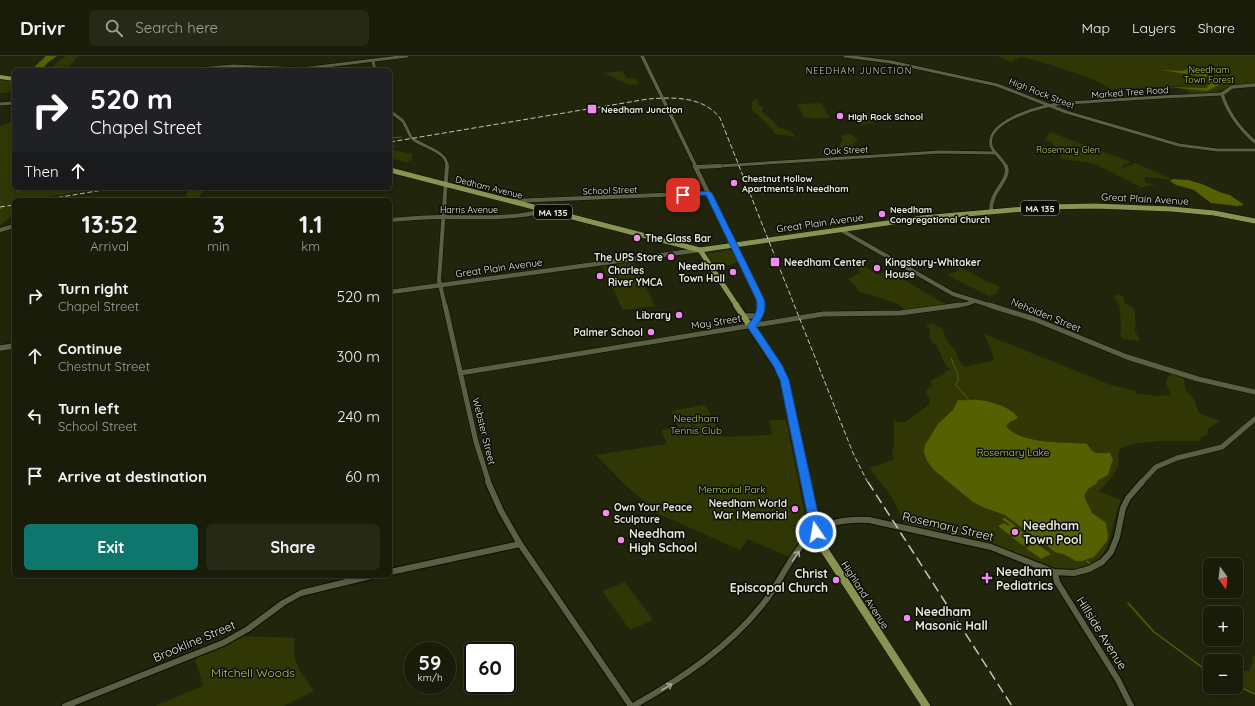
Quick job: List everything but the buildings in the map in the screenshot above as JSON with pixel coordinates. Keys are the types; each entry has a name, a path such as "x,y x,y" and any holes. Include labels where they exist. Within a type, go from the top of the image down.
{"main road":[{"path":"642,56 761,301 762,307 759,316 751,326"},
{"path":"0,77 12,79"},
{"path":"1255,84 1231,88 1224,91 1222,94 1229,109 1245,134 1255,142"},
{"name":"Dedham Avenue","path":"392,170 700,250"},
{"name":"Great Plain Avenue","path":"392,292 916,219 991,211 1067,207 1123,207 1186,210 1255,221"},
{"path":"678,253 681,249 679,245"},
{"name":"Highland Avenue","path":"700,250 778,365 784,380 816,531 820,543 926,706"},
{"path":"744,316 759,316"},
{"path":"0,348 12,346"}],"street":[{"path":"311,68 407,56"},
{"name":"High Rock Street","path":"845,56 891,62 991,83 1019,92 1074,115 1179,145 1217,150 1255,150"},
{"path":"373,61 375,68"},
{"path":"214,68 239,66 281,68"},
{"name":"Marked Tree Road","path":"991,211 991,204 996,189 1005,177 1007,171 1005,163 990,144 992,136 995,129 1022,114 1048,105 1149,97 1222,94"},
{"path":"0,104 12,103"},
{"name":"Webster Street","path":"392,113 403,121 412,138 419,144 436,151 445,158 447,165 439,275 440,285 486,479 520,544 632,706"},
{"name":"Oak Street","path":"696,167 940,152 996,153"},
{"name":"School Street","path":"511,201 709,193"},
{"name":"Harris Avenue","path":"392,217 501,214 531,211 538,208"},
{"name":"Harris Avenue","path":"392,220 443,215 501,217 529,214 547,210"},
{"path":"0,228 12,225"},
{"name":"Nehoiden Street","path":"841,230 943,289 975,301 1034,319 1120,355 1198,379 1255,392"},
{"name":"May Street","path":"460,373 825,314 904,313 967,304 975,301"},
{"name":"Rosemary Street","path":"632,706 683,677 710,656 739,630 764,602 802,547 816,531 825,526 848,520 869,520 991,547 1055,573 1074,573 1089,569 1102,562 1112,552 1117,537 1123,508 1142,482 1156,467 1177,458 1222,447 1255,419"},
{"path":"392,572 520,544"},
{"name":"Hillside Avenue","path":"1055,573 1057,582 1114,673 1131,706"},
{"name":"Brookline Street","path":"65,706 223,643 255,625 283,603 301,593 363,578"}],"green space":[{"path":"66,56 78,56 69,67 50,68"},
{"name":"Needham Town Forest","path":"997,56 1255,56 1255,84 1229,87 1213,93 1192,94 1180,86 1111,89 1093,79 1042,62 1021,57 1011,62"},
{"path":"623,71 626,78 635,79 639,84 629,85 604,73"},
{"path":"0,80 12,81 12,92 0,93"},
{"path":"756,99 759,100 757,103 763,108 762,113 769,117 779,127 791,132 796,137 775,134 773,130 752,110 752,103"},
{"path":"821,103 830,118 805,118 797,104"},
{"path":"864,113 873,113 881,116 873,121 873,123 861,125 859,124 861,116"},
{"path":"12,122 12,190 89,190 42,198 12,198 12,204 0,207 0,126"},
{"name":"Rosemary Glen","path":"1050,132 1131,162 1121,166 1123,168 1136,163 1173,180 1144,177 1146,183 1157,184 1125,191 1141,187 1097,165 1062,159 1059,154 1046,153 1056,150 1051,142 1045,140"},
{"path":"851,134 858,141 852,144 854,147 838,147 843,140 841,135"},
{"path":"392,145 398,145 393,150 412,154 412,160 406,162 392,158"},
{"path":"190,190 204,190 198,198 186,198 187,192"},
{"path":"12,206 12,216 0,225 0,208"},
{"path":"727,250 732,251 738,262 729,265 715,266 707,254"},
{"path":"631,262 634,263 655,306 623,310 602,265 608,266"},
{"path":"857,266 865,266 877,275 889,271 947,305 905,310 896,303 858,291 857,287 848,279 860,273"},
{"path":"958,266 986,281 999,286 996,294 989,296 947,275 960,270 956,267"},
{"path":"1117,294 1123,296 1125,303 1134,308 1136,326 1134,330 1141,341 1124,339 1120,336 1120,307 1114,296"},
{"name":"Rosemary Lake","path":"933,324 943,329 946,338 955,350 964,367 995,360 984,334 1111,385 1135,391 1135,393 1155,396 1171,395 1166,383 1168,377 1172,374 1184,379 1185,389 1194,399 1199,413 1220,421 1208,429 1207,435 1201,437 1199,441 1157,441 1138,443 1120,448 1117,469 1099,491 1121,500 1112,533 1106,549 1101,557 1086,567 1062,571 1042,565 985,541 903,524 902,517 889,493 869,468 895,459 892,453 894,445 894,419 898,422 905,422 930,404 930,399 925,390 933,386 930,381 945,373 944,371 951,370 946,366 937,346 929,338 930,329 926,326"},
{"name":"Memorial Park","path":"703,405 707,408 722,437 772,435 769,420 786,420 808,530 789,557 748,539 740,550 659,514 623,483 596,455 667,444 661,430 678,426 671,411"},
{"path":"625,582 653,620 630,630 602,591"},
{"name":"Mitchell Woods","path":"244,636 295,638 294,654 298,666 314,691 284,706 155,706 203,686 195,659"},
{"path":"1255,655 1255,692 1243,687 1243,671 1249,671 1253,662 1252,657"}],"shaded area":[{"path":"46,56 57,56 47,63 43,68 33,68"},
{"path":"1188,69 1202,71 1201,73 1218,76 1205,77 1161,70 1182,71"},
{"path":"1212,79 1218,80 1222,83 1208,91 1167,87 1207,88 1208,84 1206,81"},
{"path":"1173,179 1188,180 1202,184 1230,195 1244,205 1237,206 1211,203 1194,190 1176,185 1170,181"},
{"name":"Rosemary Lake","path":"958,400 983,401 994,403 1006,408 1018,418 1006,426 1022,437 1032,440 1087,444 1094,452 1110,453 1113,459 1108,475 1098,480 1096,484 1088,489 1084,496 1092,513 1106,523 1108,536 1107,541 1094,557 1082,561 1076,561 1055,552 1005,515 973,502 934,470 927,461 924,452 925,445 938,424 953,410"},
{"name":"Needham Town Pool","path":"1005,518 1034,541 1024,546 1012,537 1018,534 1017,533 1010,535 998,526 1004,523 1008,526 1010,525 1002,519"},
{"path":"1036,543 1051,554 1041,559 1026,548"}],"waterway":[{"path":"392,138 401,137"},
{"path":"951,358 958,375 958,382 955,384 969,400"},
{"path":"1087,561 1090,564"},
{"path":"1128,603 1154,632 1203,668"},
{"path":"1243,688 1255,694"}],"railway":[{"path":"392,142 648,99 677,98 705,105 720,118 853,453 868,483"},
{"path":"55,198 103,190"},
{"path":"0,207 12,205"},
{"path":"868,482 1012,706"}],"place":[{"name":"Needham Junction","path":"592,109"},
{"name":"High Rock School","path":"840,116"},
{"name":"Chestnut Hollow Apartments in Needham","path":"734,183"},
{"name":"Needham Congregational Church","path":"882,214"},
{"name":"The Glass Bar","path":"637,238"},
{"name":"The UPS Store","path":"671,257"},
{"name":"Needham Center","path":"775,262"},
{"name":"Kingsbury-Whitaker House","path":"877,268"},
{"name":"Needham Town Hall","path":"733,272"},
{"name":"Charles River YMCA","path":"600,276"},
{"name":"Library","path":"679,315"},
{"name":"Palmer School","path":"651,332"},
{"name":"Needham World War I Memorial","path":"795,509"},
{"name":"Own Your Peace Sculpture","path":"606,513"},
{"name":"Needham Town Pool","path":"1015,532"},
{"name":"Needham High School","path":"621,540"},
{"name":"Needham Pediatrics","path":"987,578"},
{"name":"Christ Episcopal Church","path":"836,580"},
{"name":"Needham Masonic Hall","path":"907,618"}],"district":[{"name":"NEEDHAM JUNCTION","path":"859,70"}],"route":[{"path":"683,195 709,193 760,299 762,305 761,312 751,326 778,365 784,380 816,532"}],"park label":[{"name":"Needham Tennis Club","path":"696,424"}]}
